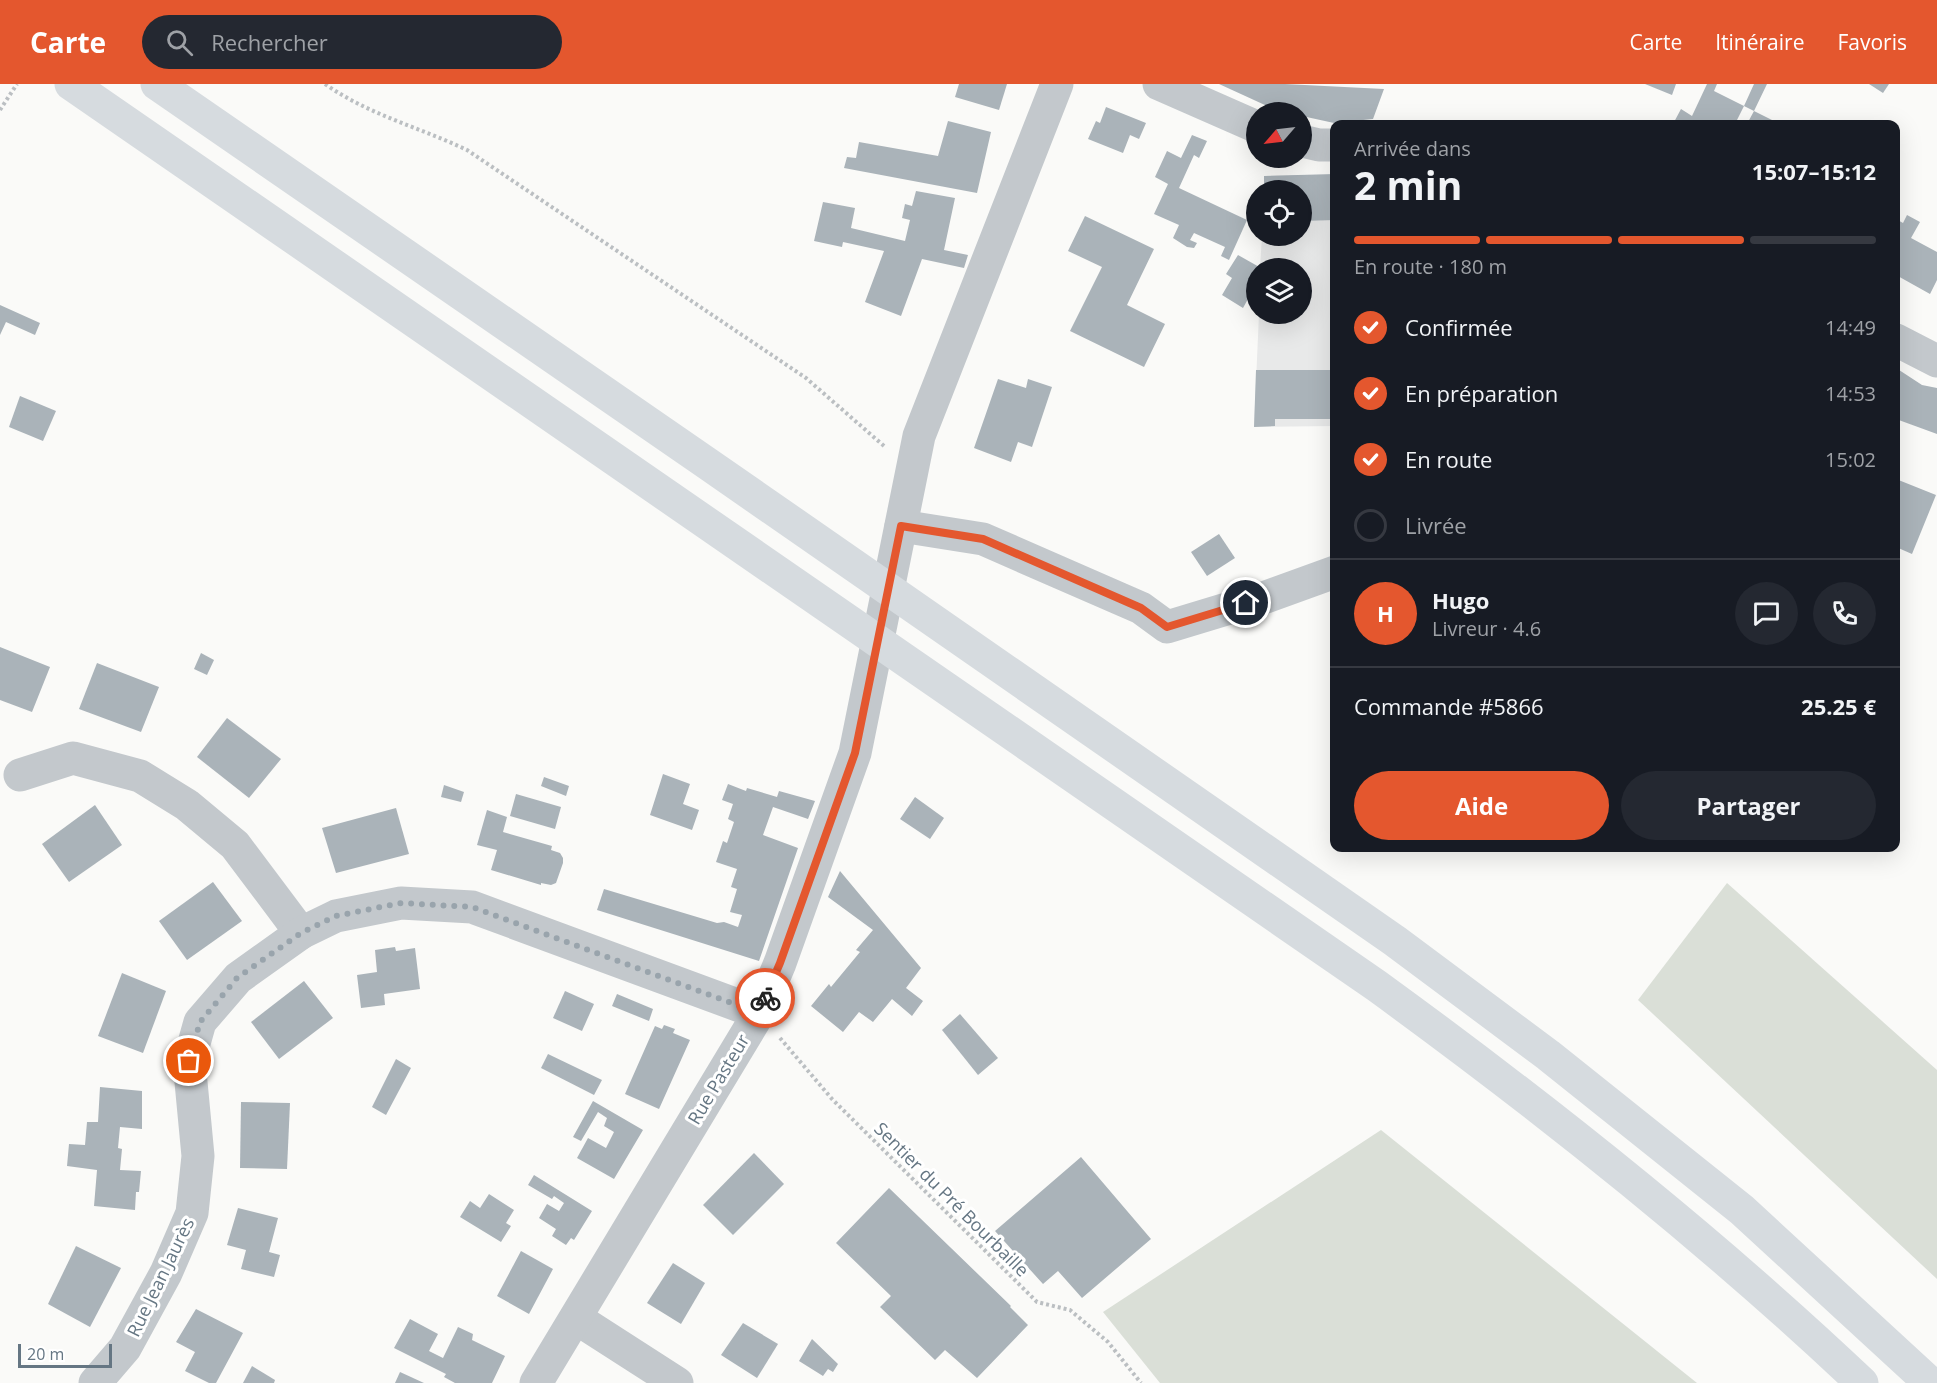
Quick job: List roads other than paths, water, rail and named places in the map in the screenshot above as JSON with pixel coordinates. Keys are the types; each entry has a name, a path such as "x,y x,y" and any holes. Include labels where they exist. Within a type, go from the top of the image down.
{"highway":[{"path":"71,84 1468,1052 1657,1201 1749,1279 1862,1383"},
{"path":"157,84 1395,941 1548,1055 1742,1210 1930,1383"}],"street":[{"name":"Rue Pasteur","path":"536,1383 759,1013 780,963 855,753 919,436 1057,84"},
{"path":"1159,84 1246,122"},
{"path":"1312,143 1330,145"},
{"path":"1900,342 1937,361"},
{"path":"899,537 983,539 1141,608 1167,627 1266,597 1330,574"},
{"path":"20,776 73,758 140,776 187,805 235,845 301,933"},
{"name":"Rue Jean Jaurès","path":"95,1383 125,1348 166,1273 192,1213 198,1156 189,1061 200,1022 237,978 301,933 336,916 401,903 472,907 759,1013"},
{"path":"576,1318 677,1383"}]}
